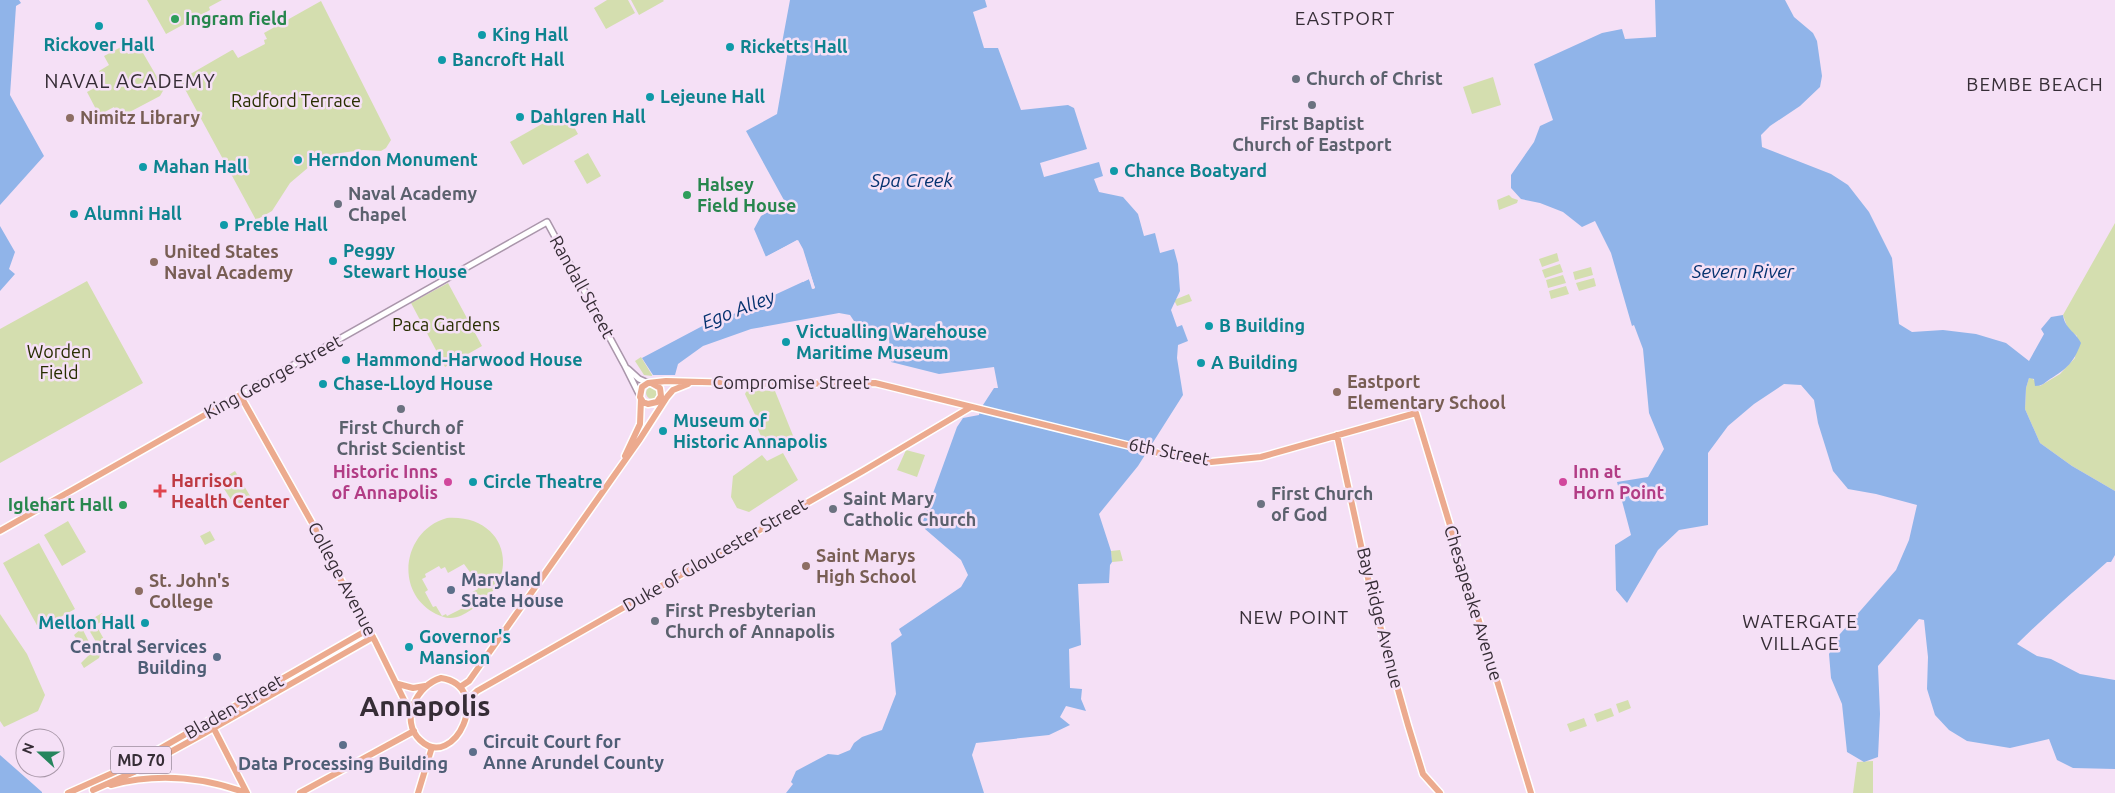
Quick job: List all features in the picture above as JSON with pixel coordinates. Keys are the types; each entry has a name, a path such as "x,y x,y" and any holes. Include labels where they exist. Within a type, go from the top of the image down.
{"main road":[{"name":"Compromise Street","path":"650,383 666,381 776,384 866,382 979,409"},
{"path":"460,687 469,681 644,433 660,408 662,398 660,388 650,383 642,387 638,429 623,462"},
{"name":"Compromise Street","path":"662,398 673,390 690,383"},
{"name":"King George Street","path":"0,531 240,395"},
{"name":"College Avenue","path":"240,395 369,629 398,684 411,714"},
{"path":"641,398 648,404 654,404 662,398"},
{"name":"Duke of Gloucester Street","path":"467,709 471,697 479,690 863,471 971,407"},
{"name":"6th Street","path":"979,409 1171,456 1211,462 1261,457 1416,413"},
{"name":"Chesapeake Avenue","path":"1416,413 1531,793"},
{"name":"Bay Ridge Avenue","path":"1337,435 1373,601 1405,716 1423,774 1440,793"},
{"name":"Bladen Street","path":"68,793 118,772 369,629"},
{"name":"Bladen Street","path":"90,792 134,772 214,729 373,637"},
{"path":"398,684 413,688 425,686 441,678 452,681 460,687 466,700 467,709 463,726 456,738 446,744 432,747 422,742 414,731 411,714 416,699 425,686"},
{"path":"210,721 247,793"},
{"path":"300,793 414,731"},
{"path":"418,793 432,747"},
{"path":"90,792 144,780 168,778 209,782 247,793"}],"street":[{"name":"Randall Street","path":"546,222 618,352 641,398"},
{"name":"King George Street","path":"240,395 546,222"},
{"path":"626,367 639,380 650,383"}],"green space":[{"name":"Ingram field","path":"147,0 222,0 209,7 210,10 166,34"},
{"path":"607,0 628,0 635,13 606,29 594,8"},
{"path":"631,0 663,0 664,1 639,15"},
{"name":"Radford Terrace","path":"321,1 391,140 386,148 381,151 363,150 340,153 310,166 290,183 272,211 256,220 180,80 232,50 238,58 265,44 264,40 267,39 264,33"},
{"path":"123,46 128,54 136,51 143,53 164,89 160,96 124,115 117,113 114,107 99,115 87,92 102,84 99,71 109,65 104,56"},
{"path":"1493,77 1501,105 1472,114 1463,87"},
{"path":"565,111 578,134 523,165 510,142"},
{"path":"588,153 601,176 587,184 574,161"},
{"path":"1509,195 1518,200 1517,203 1499,210 1497,200"},
{"path":"2115,223 2115,491 2072,466 2040,443 2025,409 2026,388 2029,378 2032,378 2040,386 2060,374 2075,358 2077,336 2068,329 2063,315"},
{"path":"1557,253 1559,261 1542,267 1539,259"},
{"path":"1560,264 1563,272 1545,278 1542,270"},
{"path":"1591,267 1593,275 1575,280 1573,272"},
{"path":"1563,275 1566,283 1548,288 1546,280"},
{"path":"1594,278 1596,286 1579,291 1576,283"},
{"name":"Worden Field","path":"87,281 143,383 0,463 0,329"},
{"name":"Paca Gardens","path":"448,283 482,346 445,367 411,303"},
{"path":"1566,286 1569,294 1551,299 1549,291"},
{"path":"1189,294 1192,301 1177,306 1174,300"},
{"path":"641,357 652,376 644,375 635,361"},
{"path":"650,387 654,387 658,393 654,399 650,399 646,395 646,391"},
{"path":"747,390 775,391 794,438 766,448 757,427 760,425 745,394"},
{"path":"906,450 925,455 917,477 897,470"},
{"path":"783,453 798,480 749,512 737,508 731,497 733,476 762,455 767,461"},
{"path":"235,471 252,499 237,509 219,481"},
{"path":"447,518 468,520 484,526 495,537 502,551 503,567 498,582 488,597 461,616 448,618 441,616 436,614 422,604 413,591 409,577 409,562 413,548 421,535 432,525","holes":["464,564 475,579 473,580 478,589 461,598 464,604 460,606 461,609 447,616 446,614 442,616 436,606 433,607 425,592 428,590 422,579 426,577 425,574 439,566 441,569 445,567 448,573"]},
{"path":"68,521 86,552 62,566 44,535"},
{"path":"210,531 215,540 205,545 200,536"},
{"path":"39,543 75,609 39,629 3,563"},
{"path":"1120,550 1123,561 1112,562 1111,551"},
{"path":"102,613 105,619 96,625 110,650 103,654 85,623"},
{"path":"0,614 27,654 45,695 38,711 4,727 0,721"},
{"path":"82,628 89,642 85,653 74,635"},
{"path":"94,645 100,655 99,658 84,668 81,663 92,652"},
{"path":"1628,700 1631,708 1619,713 1616,704"},
{"path":"1611,708 1614,716 1597,722 1594,714"},
{"path":"1584,718 1587,726 1570,732 1567,724"},
{"path":"1873,761 1873,793 1853,793 1857,762"}],"water":[{"path":"0,0 19,0 21,3 16,6 10,95 44,156 0,205"},
{"name":"Spa Creek","path":"790,0 985,0 987,7 973,12 984,48 998,48 1021,110 1068,105 1074,108 1087,149 1040,163 1044,177 1099,162 1103,176 1094,179 1099,192 1123,197 1138,214 1144,236 1155,233 1160,253 1174,249 1178,264 1180,291 1171,310 1177,327 1182,325 1188,341 1178,345 1177,358 1183,395 1138,466 1099,514 1111,551 1112,562 1110,565 1109,583 1078,584 1081,645 1069,649 1070,688 1082,689 1081,699 1086,711 1066,706 1060,717 1070,725 1049,735 976,743 972,755 984,793 786,793 793,784 791,782 796,771 828,754 838,755 850,750 854,743 862,737 882,730 896,694 891,643 902,635 899,629 961,587 968,575 961,560 925,529 923,521 957,427 963,418 979,415 981,405 983,405 994,388 998,388 994,367 939,374 891,362 889,338 883,330 859,331 851,339 854,321 850,315 839,313 751,329 703,346 678,364 675,375 653,375 642,358 710,322 712,324 809,279 812,289 815,288 802,249 797,240 766,257 754,229 761,216 785,202 746,131 777,114 789,45 782,43"},
{"name":"Severn River","path":"1655,0 1785,0 1794,17 1813,33 1817,41 1822,76 1820,87 1800,106 1770,126 1761,135 1762,147 1831,174 1848,185 1869,212 1892,258 1899,324 1912,332 1943,330 1976,334 2006,343 2029,361 2044,334 2041,329 2051,317 2063,315 2068,327 2079,339 2081,343 2076,355 2061,372 2043,384 2035,386 2034,379 2029,378 2026,388 2025,409 2040,443 2072,466 2115,491 2115,555 2111,562 2107,562 2017,644 2037,656 2051,659 2080,674 2115,680 2115,769 2073,768 2057,760 2049,739 2010,748 1967,741 1949,730 1935,715 1927,689 1928,657 1924,620 1919,619 1878,666 1880,714 1878,757 1864,762 1847,752 1842,704 1831,678 1829,654 1840,634 1896,570 1909,540 1917,505 1848,489 1833,471 1818,423 1814,400 1801,385 1784,384 1754,404 1728,426 1708,453 1708,525 1679,530 1658,550 1627,603 1616,590 1615,545 1631,535 1617,482 1648,477 1664,449 1649,413 1643,349 1634,325 1632,326 1611,253 1595,221 1582,227 1563,212 1540,203 1521,199 1511,188 1511,175 1534,142 1540,126 1553,120 1534,64 1602,33 1622,29 1625,39 1656,37"},
{"path":"0,226 15,252 9,269 15,274 0,291"},
{"path":"0,755 15,768 15,778 26,778 42,792 42,793 0,793"}],"pier":[{"path":"798,240 803,249 815,288 813,289 809,279 803,282 803,279 808,277 796,243 766,259 765,257"}],"place":[{"name":"Ingram field","path":"175,19"},
{"name":"Rickover Hall","path":"99,26"},
{"name":"King Hall","path":"482,35"},
{"name":"Ricketts Hall","path":"730,47"},
{"name":"Bancroft Hall","path":"442,60"},
{"name":"Church of Christ","path":"1296,79"},
{"name":"Lejeune Hall","path":"650,97"},
{"name":"First Baptist Church of Eastport","path":"1312,105"},
{"name":"Dahlgren Hall","path":"520,117"},
{"name":"Nimitz Library","path":"70,118"},
{"name":"Herndon Monument","path":"298,160"},
{"name":"Mahan Hall","path":"143,167"},
{"name":"Chance Boatyard","path":"1114,171"},
{"name":"Halsey Field House","path":"687,195"},
{"name":"Naval Academy Chapel","path":"338,204"},
{"name":"Alumni Hall","path":"74,214"},
{"name":"Preble Hall","path":"224,225"},
{"name":"Peggy Stewart House","path":"333,261"},
{"name":"United States Naval Academy","path":"154,262"},
{"name":"B Building","path":"1209,326"},
{"name":"Victualling Warehouse Maritime Museum","path":"786,342"},
{"name":"Hammond-Harwood House","path":"346,360"},
{"name":"A Building","path":"1201,363"},
{"name":"Chase-Lloyd House","path":"323,384"},
{"name":"Eastport Elementary School","path":"1337,392"},
{"name":"First Church of Christ Scientist","path":"401,409"},
{"name":"Museum of Historic Annapolis","path":"663,431"},
{"name":"Historic Inns of Annapolis","path":"448,482"},
{"name":"Circle Theatre","path":"473,482"},
{"name":"Inn at Horn Point","path":"1563,482"},
{"name":"Harrison Health Center","path":"160,491"},
{"name":"First Church of God","path":"1261,504"},
{"name":"Iglehart Hall","path":"123,505"},
{"name":"Saint Mary Catholic Church","path":"833,509"},
{"name":"Saint Marys High School","path":"806,566"},
{"name":"Maryland State House","path":"451,590"},
{"name":"St. John's College","path":"139,591"},
{"name":"First Presbyterian Church of Annapolis","path":"655,621"},
{"name":"Mellon Hall","path":"145,623"},
{"name":"Governor's Mansion","path":"409,647"},
{"name":"Central Services Building","path":"217,657"},
{"name":"Data Processing Building","path":"343,745"},
{"name":"Circuit Court for Anne Arundel County","path":"473,752"}],"district":[{"name":"EASTPORT","path":"1345,18"},
{"name":"NAVAL ACADEMY","path":"130,81"},
{"name":"BEMBE BEACH","path":"2035,84"},
{"name":"NEW POINT","path":"1294,617"},
{"name":"WATERGATE VILLAGE","path":"1800,632"},
{"name":"Annapolis","path":"425,706"}],"water label":[{"name":"Ego Alley","path":"738,309"}]}
